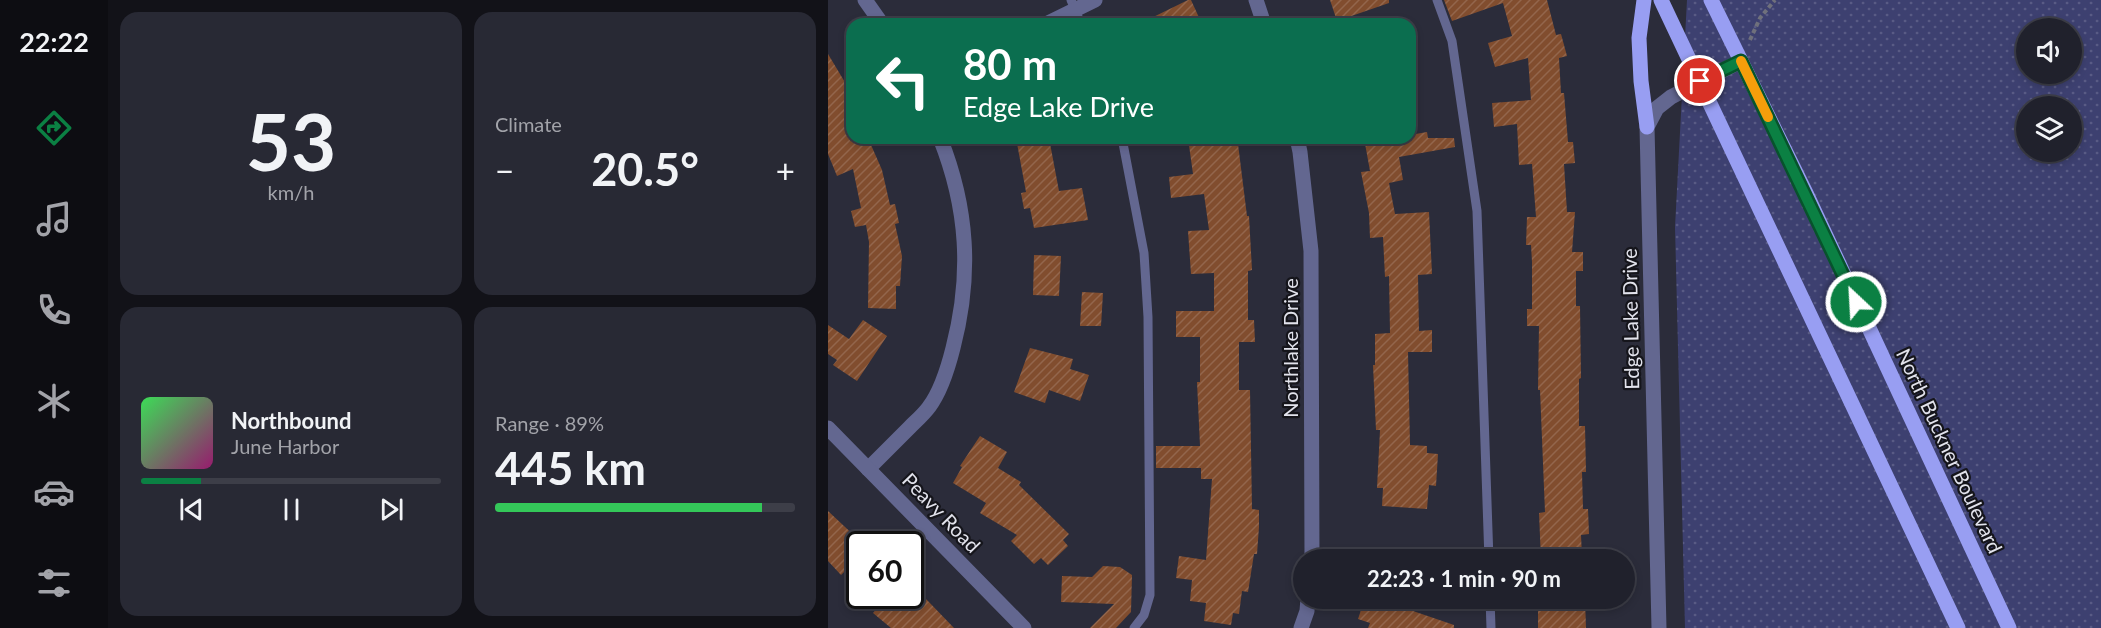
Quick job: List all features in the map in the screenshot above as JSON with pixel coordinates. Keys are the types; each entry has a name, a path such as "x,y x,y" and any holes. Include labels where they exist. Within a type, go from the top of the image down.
{"main road":[{"path":"1644,0 1640,49 1641,81 1647,127"},
{"path":"1661,0 1958,628"},
{"name":"North Buckner Boulevard","path":"1712,0 1806,193 2009,628"}],"street":[{"path":"865,0 878,18"},
{"path":"1055,18 1073,5 1095,0"},
{"path":"1256,0 1262,18"},
{"path":"1647,127 1657,108 1671,96 1741,61"},
{"name":"Edge Lake Drive","path":"1647,127 1659,628"},
{"path":"868,469 930,407 947,371 958,328 964,290 966,254 961,207 942,144"},
{"name":"Northlake Drive","path":"1298,144 1311,251 1312,549"},
{"name":"Peavy Road","path":"828,428 1024,628"},
{"path":"1301,628 1307,609"}],"lane":[{"path":"1437,0 1452,41 1477,211 1489,549"},
{"path":"1123,144 1144,253 1148,317 1150,595 1144,615 1134,628"},
{"path":"1490,609 1491,628"}],"path":[{"path":"1741,61 1760,18 1775,0"}],"shaded area":[{"path":"1687,0 2101,0 2101,628 1685,628 1675,227"}],"building":[{"path":"1191,0 1199,18 1151,18"},
{"path":"1330,0 1389,0 1389,3 1346,18 1336,18"},
{"path":"1444,0 1547,0 1556,35 1561,34 1567,56 1559,58 1561,93 1564,93 1568,142 1573,142 1575,163 1564,164 1567,212 1575,212 1572,252 1583,252 1583,271 1576,271 1576,306 1580,306 1579,426 1585,426 1586,472 1582,472 1583,509 1588,509 1589,534 1581,535 1582,549 1541,549 1539,513 1545,512 1540,390 1538,390 1539,326 1527,326 1527,309 1532,309 1532,262 1531,245 1526,245 1527,217 1536,217 1532,164 1519,165 1517,124 1494,127 1492,103 1531,100 1528,58 1495,67 1488,43 1512,36 1503,3 1452,21"},
{"path":"828,54 846,84 846,144 871,144 882,170 890,205 895,204 899,223 895,224 902,256 900,286 896,286 896,309 868,308 869,242 866,225 855,227 851,211 861,208 853,169 837,176 828,154"},
{"path":"1427,132 1428,138 1454,138 1455,147 1399,157 1403,180 1389,183 1395,214 1429,212 1432,274 1418,275 1419,331 1432,330 1432,352 1408,352 1410,445 1427,446 1427,453 1438,454 1436,486 1429,485 1427,509 1382,506 1383,488 1377,488 1380,430 1376,430 1373,365 1375,365 1375,334 1390,333 1389,276 1385,277 1383,237 1370,238 1369,213 1361,172 1370,171 1365,144 1416,144 1416,134"},
{"path":"1017,144 1050,144 1059,191 1082,188 1088,220 1034,228 1030,208 1024,209 1021,193 1026,192"},
{"path":"1189,144 1238,144 1247,216 1249,216 1252,270 1248,271 1248,320 1254,320 1255,342 1239,342 1239,390 1250,390 1252,509 1259,510 1259,527 1257,554 1254,554 1248,592 1242,591 1239,614 1233,613 1231,625 1204,621 1206,603 1190,601 1192,580 1176,578 1179,556 1206,560 1212,479 1201,479 1201,468 1156,468 1156,446 1200,446 1197,382 1200,382 1200,337 1176,337 1176,311 1214,311 1214,273 1191,274 1188,231 1209,230 1204,194 1171,198 1169,177 1193,174"},
{"path":"1034,255 1061,256 1059,296 1033,295"},
{"path":"1082,292 1103,293 1101,326 1080,326"},
{"path":"863,320 887,336 857,381 833,365 837,360 828,354 828,325 849,339"},
{"path":"1030,348 1073,359 1070,369 1089,375 1080,401 1049,390 1045,403 1014,392"},
{"path":"980,436 1007,452 998,468 1021,482 1019,485 1069,534 1063,540 1068,546 1048,565 1041,558 1034,564 1011,541 1017,535 980,513 986,503 953,483 962,467 960,466"},
{"path":"828,511 849,531 846,531 846,570 841,575 828,561"},
{"path":"1103,566 1120,567 1132,575 1131,612 1116,628 1090,628 1114,604 1061,602 1062,576 1092,577"},
{"path":"924,597 954,628 891,628 873,613 877,609 924,609"},
{"path":"1361,609 1407,609 1454,625 1454,628 1368,628 1370,623 1358,619"},
{"path":"1538,609 1585,609 1586,628 1538,628"}],"slow traffic":[{"path":"1741,61 1768,117"}],"route":[{"path":"1700,81 1741,61 1806,193 1856,302"}]}
